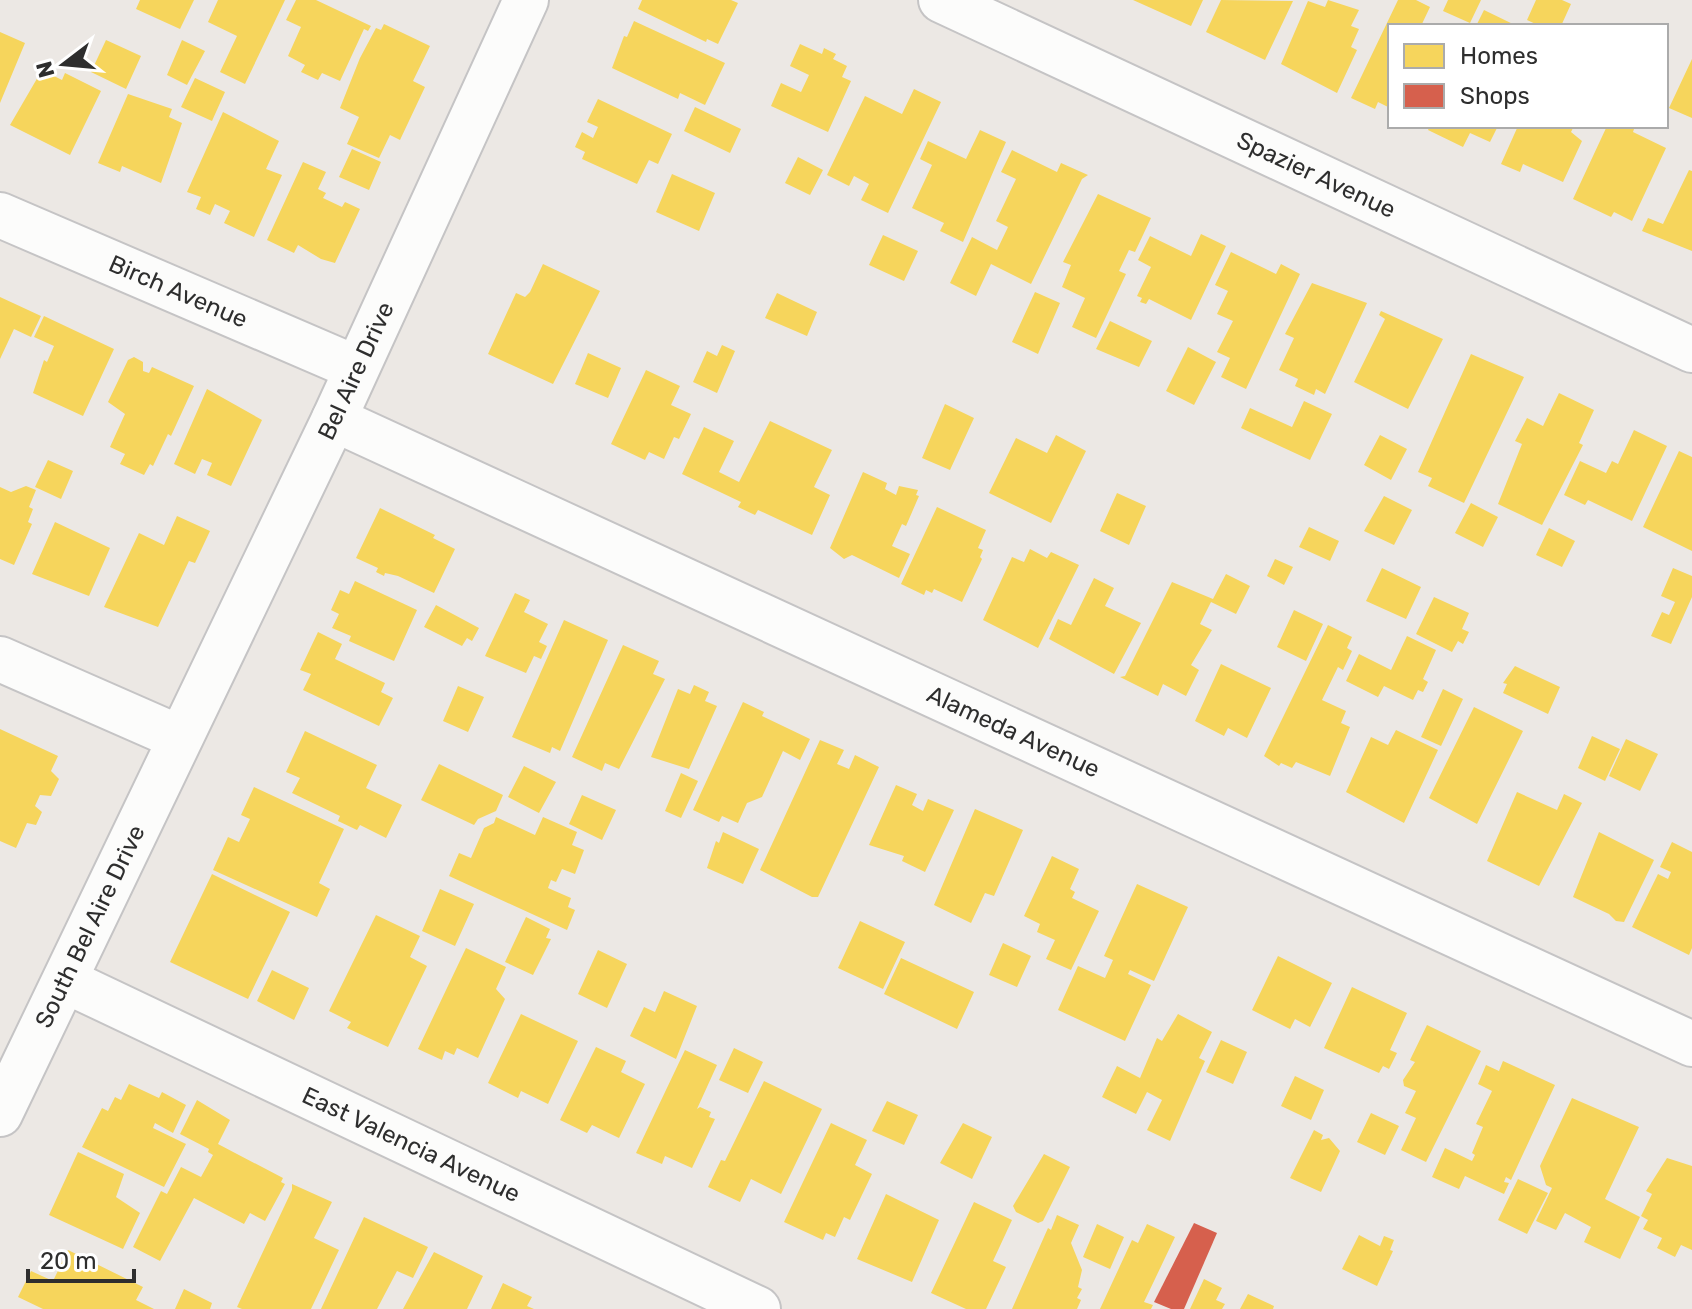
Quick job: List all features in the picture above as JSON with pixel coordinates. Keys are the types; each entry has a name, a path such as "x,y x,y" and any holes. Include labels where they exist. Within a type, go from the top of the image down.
{"street":[{"name":"Spazier Avenue","path":"941,0 1692,350"},
{"name":"Bel Aire Drive","path":"180,738 334,419 524,1"},
{"name":"Birch Avenue","path":"0,215 356,368"},
{"name":"Alameda Avenue","path":"334,419 1692,1044"},
{"path":"0,659 180,738"},
{"name":"South Bel Aire Drive","path":"0,1114 180,738"},
{"name":"East Valencia Avenue","path":"66,981 758,1309"}],"building: Homes":[{"path":"140,0 194,0 180,29 136,9"},
{"path":"218,0 285,0 245,84 220,72 237,36 208,22"},
{"path":"296,0 316,0 371,26 368,31 364,29 340,81 322,73 318,80 301,72 305,65 288,56 301,27 286,20"},
{"path":"642,0 731,0 738,3 718,44 707,39 706,42 638,9"},
{"path":"1133,0 1203,0 1191,26"},
{"path":"1221,0 1293,1 1265,60 1206,32"},
{"path":"1328,0 1359,10 1351,26 1359,29 1351,47 1357,50 1337,93 1281,64 1308,1 1325,7"},
{"path":"1398,0 1416,0 1430,7 1422,24 1388,24 1388,107 1378,102 1375,109 1351,98"},
{"path":"1448,0 1481,0 1470,23 1443,11"},
{"path":"1536,0 1562,0 1571,4 1562,24 1536,24 1527,20"},
{"path":"1484,10 1513,24 1477,24"},
{"path":"634,21 725,63 705,105 680,93 678,99 612,68 624,36 627,37"},
{"path":"384,24 430,46 413,81 425,87 400,140 390,135 379,158 347,144 359,117 340,108 360,58 376,28 381,30"},
{"path":"0,32 25,43 0,103"},
{"path":"106,40 141,56 126,89 91,72"},
{"path":"182,40 205,51 187,85 167,75"},
{"path":"800,44 822,54 824,48 836,54 833,59 847,66 842,77 851,81 828,132 771,106 781,83 801,92 809,75 790,66"},
{"path":"1692,59 1692,118 1669,108"},
{"path":"42,70 62,80 65,73 101,91 70,155 10,125"},
{"path":"195,78 225,92 212,121 181,107"},
{"path":"914,89 941,102 888,213 861,200 869,184 854,176 849,186 827,175 865,96 902,114"},
{"path":"128,94 172,109 169,117 182,123 161,183 122,166 120,172 98,163"},
{"path":"598,99 672,134 658,164 649,160 637,184 582,159 585,152 575,147 582,132 593,138 598,127 587,122"},
{"path":"695,107 741,129 730,153 684,131"},
{"path":"223,112 279,141 266,169 282,175 254,237 224,223 230,211 215,204 210,215 196,209 201,197 187,192"},
{"path":"1497,128 1490,142 1470,133 1463,147 1428,130"},
{"path":"1517,128 1573,128 1571,132 1582,141 1563,182 1523,164 1520,172 1501,164"},
{"path":"1606,128 1634,128 1633,132 1666,148 1632,221 1614,212 1611,217 1573,199"},
{"path":"980,130 1006,142 963,242 940,231 944,223 912,208 932,165 920,159 928,141 966,159"},
{"path":"352,149 381,162 369,190 339,177"},
{"path":"1012,150 1057,172 1061,163 1088,175 1082,179 1031,284 991,264 976,296 950,283 972,237 997,250 1008,227 996,221 1016,179 1001,172"},
{"path":"798,157 823,170 810,195 785,183"},
{"path":"303,162 326,172 318,189 326,193 323,198 342,207 345,202 360,209 335,263 321,259 298,245 294,253 267,240"},
{"path":"1689,170 1692,171 1692,251 1642,231 1648,218 1663,224"},
{"path":"672,174 715,193 699,231 656,212"},
{"path":"1098,194 1151,218 1135,252 1129,250 1119,271 1126,274 1096,338 1072,327 1085,298 1062,287 1071,265 1063,262"},
{"path":"1201,234 1226,246 1191,320 1149,299 1146,304 1140,302 1142,298 1137,296 1151,267 1138,260 1150,236 1191,256"},
{"path":"883,235 918,251 904,281 869,265"},
{"path":"1231,252 1276,274 1281,264 1300,274 1246,389 1221,377 1230,358 1217,352 1233,321 1217,314 1228,291 1215,285"},
{"path":"543,264 600,291 553,384 488,354 516,293 525,297 530,292"},
{"path":"1312,283 1367,303 1325,394 1316,389 1314,395 1295,386 1298,379 1279,370 1294,338 1285,334"},
{"path":"1035,292 1060,303 1038,354 1012,342"},
{"path":"777,293 817,312 807,336 765,318"},
{"path":"0,297 41,316 31,337 14,329 0,359"},
{"path":"1381,311 1443,339 1408,409 1354,382 1385,319 1379,315"},
{"path":"44,316 114,349 83,416 33,393 44,360 47,362 54,346 34,337"},
{"path":"1110,321 1152,341 1139,367 1096,349"},
{"path":"722,345 735,351 717,393 693,382 707,351 717,356"},
{"path":"1188,347 1216,362 1194,405 1166,391"},
{"path":"588,353 621,368 608,398 575,384"},
{"path":"1471,354 1524,377 1464,503 1428,486 1432,478 1418,472"},
{"path":"134,357 143,362 143,371 149,373 152,367 194,386 171,436 168,434 153,466 150,464 144,475 120,464 125,454 110,447 125,414 108,402 128,360"},
{"path":"646,370 680,386 671,405 691,414 679,439 674,437 664,459 649,452 645,460 611,444"},
{"path":"207,389 262,420 231,486 207,475 212,463 202,459 195,474 174,464"},
{"path":"1559,393 1594,410 1579,443 1583,445 1542,525 1498,504 1522,444 1515,441 1527,418 1543,426"},
{"path":"1304,401 1332,414 1310,460 1241,428 1250,408 1292,427"},
{"path":"945,404 974,418 950,470 922,458"},
{"path":"770,421 832,450 814,487 830,495 812,535 758,510 755,515 738,507 741,502 682,474 704,427 734,441 719,472 739,482"},
{"path":"1634,430 1667,446 1632,521 1588,500 1585,505 1564,495 1580,461 1606,473 1612,461 1618,464"},
{"path":"1056,435 1086,451 1051,523 989,493 1016,438 1047,453"},
{"path":"1380,435 1407,449 1391,480 1364,465"},
{"path":"1679,451 1692,457 1692,551 1643,527"},
{"path":"48,460 73,471 61,499 35,487"},
{"path":"863,472 887,483 885,489 896,495 899,486 918,490 916,495 919,496 906,526 902,524 892,546 910,554 899,578 852,555 844,559 830,548"},
{"path":"26,486 36,490 29,507 33,509 28,522 32,524 14,565 0,559 0,487 11,492"},
{"path":"1117,493 1146,506 1129,545 1100,531"},
{"path":"1384,496 1412,510 1394,545 1364,531"},
{"path":"1471,503 1498,517 1483,547 1455,533"},
{"path":"937,507 986,530 978,548 983,550 982,559 962,602 934,589 932,593 926,590 924,595 901,584"},
{"path":"380,508 435,535 433,538 455,549 434,593 398,576 385,573 384,576 376,572 378,568 356,558"},
{"path":"177,516 210,531 195,563 189,561 158,627 104,607 139,533 164,545"},
{"path":"55,522 110,548 89,596 32,574"},
{"path":"1309,527 1339,541 1330,561 1299,547"},
{"path":"1549,528 1575,541 1562,567 1536,555"},
{"path":"1030,549 1047,558 1051,552 1079,565 1038,648 983,620 1012,557 1024,562"},
{"path":"1275,559 1293,567 1284,585 1267,576"},
{"path":"1382,568 1421,587 1406,619 1366,601"},
{"path":"1673,568 1692,576 1692,597 1671,644 1651,636 1662,612 1669,615 1675,602 1661,596"},
{"path":"1226,574 1250,586 1236,614 1211,602 1200,624 1212,630 1191,665 1199,670 1186,696 1163,684 1158,696 1120,677 1125,676 1172,582 1213,599"},
{"path":"1094,578 1114,588 1105,606 1141,623 1114,674 1049,639 1058,619 1071,625"},
{"path":"355,581 417,610 394,661 349,641 351,636 332,628 339,614 331,610 340,590 349,594"},
{"path":"515,593 530,600 524,612 548,624 539,642 547,646 541,659 534,656 526,673 485,656"},
{"path":"1434,597 1469,613 1462,629 1469,632 1463,644 1458,641 1452,652 1416,634"},
{"path":"436,605 479,628 472,641 467,638 462,646 424,627"},
{"path":"1294,610 1323,624 1306,661 1277,647"},
{"path":"564,620 608,640 560,751 552,747 550,753 512,737"},
{"path":"1328,625 1352,637 1347,648 1352,651 1343,670 1338,667 1322,700 1346,711 1341,723 1350,727 1330,776 1296,762 1292,768 1281,763 1279,766 1264,756"},
{"path":"318,632 342,644 335,659 385,683 381,692 393,698 379,726 303,690 311,674 300,670"},
{"path":"1407,636 1436,650 1423,679 1428,682 1423,692 1418,690 1413,700 1384,686 1378,697 1346,681 1359,654 1391,670"},
{"path":"623,645 659,661 653,674 665,679 619,769 605,763 602,771 572,757"},
{"path":"1221,664 1271,688 1247,738 1228,728 1224,736 1195,721"},
{"path":"1515,666 1560,687 1548,714 1503,693 1507,684 1503,683"},
{"path":"694,685 709,692 705,701 717,706 689,769 651,757 678,689 690,694"},
{"path":"458,686 484,697 468,732 443,721"},
{"path":"1443,689 1463,699 1441,746 1421,737"},
{"path":"743,702 764,712 762,716 810,739 800,760 783,751 762,797 747,803 738,823 722,816 719,822 693,810"},
{"path":"1474,707 1523,731 1477,824 1429,798"},
{"path":"0,729 58,756 51,771 59,779 51,796 40,795 35,806 42,812 36,825 27,823 16,848 0,841"},
{"path":"1396,730 1438,750 1404,823 1346,792 1371,737 1388,745"},
{"path":"305,731 377,765 366,788 402,805 386,838 360,825 357,830 338,821 340,816 292,793 300,778 286,772"},
{"path":"1592,736 1620,749 1605,781 1578,768"},
{"path":"1626,739 1658,754 1640,791 1609,776"},
{"path":"820,740 844,750 837,764 849,769 855,755 879,767 818,897 812,897 760,870"},
{"path":"439,764 503,795 496,811 478,819 474,825 421,800"},
{"path":"524,766 556,782 539,813 508,797"},
{"path":"681,773 698,781 681,818 665,811"},
{"path":"896,785 917,794 912,805 923,811 928,799 954,810 925,872 902,861 904,856 869,845"},
{"path":"254,787 344,829 319,883 330,889 317,917 213,870 228,837 239,842 250,819 241,815"},
{"path":"1517,792 1557,810 1564,794 1582,803 1539,886 1487,861"},
{"path":"582,795 616,810 602,840 569,824"},
{"path":"975,809 1023,830 994,896 985,893 971,923 934,905"},
{"path":"496,817 535,835 543,817 577,832 572,845 584,850 575,874 562,869 556,882 551,880 548,888 571,898 568,907 575,910 567,930 449,876 459,853 471,858 484,828 494,823"},
{"path":"723,832 759,849 743,884 707,868 716,841 719,843"},
{"path":"1599,832 1654,860 1624,922 1616,921 1609,914 1573,897"},
{"path":"1672,842 1692,852 1692,948 1689,955 1632,927 1658,874 1668,879 1671,872 1660,867"},
{"path":"1052,856 1079,869 1070,889 1075,892 1072,898 1099,911 1071,970 1046,959 1055,940 1037,932 1040,924 1024,916"},
{"path":"212,874 290,912 248,999 170,962"},
{"path":"1137,884 1188,907 1154,981 1130,970 1128,974 1151,985 1125,1041 1058,1010 1078,966 1105,978 1113,960 1104,956"},
{"path":"440,889 474,904 455,946 422,931"},
{"path":"376,915 420,936 410,957 427,966 388,1047 347,1028 351,1022 329,1011"},
{"path":"526,917 550,929 546,938 551,939 533,975 505,962"},
{"path":"860,921 905,942 883,989 838,968"},
{"path":"1003,943 1031,956 1017,987 989,975"},
{"path":"466,948 506,967 496,989 505,999 478,1058 457,1048 454,1055 445,1051 442,1060 418,1049"},
{"path":"598,950 627,964 607,1008 578,994"},
{"path":"1278,956 1332,983 1310,1027 1295,1019 1290,1029 1252,1010"},
{"path":"901,958 974,992 957,1029 884,994"},
{"path":"272,970 309,988 294,1020 257,1001"},
{"path":"1352,987 1407,1013 1390,1050 1397,1053 1389,1069 1383,1066 1379,1073 1324,1048"},
{"path":"664,991 697,1006 676,1059 630,1036 644,1007 655,1012"},
{"path":"521,1014 578,1041 548,1104 521,1091 518,1098 488,1083"},
{"path":"1178,1014 1212,1032 1199,1058 1205,1061 1170,1141 1147,1130 1162,1100 1147,1092 1136,1114 1102,1097 1117,1066 1140,1078 1157,1038 1162,1041"},
{"path":"1427,1025 1481,1051 1426,1162 1401,1150 1416,1118 1405,1113 1416,1091 1404,1086 1403,1080 1415,1062 1410,1060"},
{"path":"1221,1040 1247,1052 1233,1084 1206,1072"},
{"path":"596,1047 626,1061 621,1072 645,1084 619,1138 592,1125 587,1133 560,1120"},
{"path":"734,1048 763,1062 748,1093 719,1080"},
{"path":"685,1050 717,1065 697,1109 700,1107 711,1112 709,1117 715,1119 692,1168 665,1156 662,1164 636,1153"},
{"path":"1503,1061 1555,1085 1511,1180 1506,1177 1504,1182 1509,1183 1504,1194 1465,1176 1459,1189 1432,1177 1445,1148 1472,1161 1475,1155 1472,1153 1483,1127 1476,1124 1492,1091 1478,1084 1486,1065 1499,1071"},
{"path":"1295,1076 1324,1090 1311,1120 1281,1106"},
{"path":"764,1081 822,1109 781,1194 751,1179 740,1202 708,1187 721,1160 725,1161"},
{"path":"129,1084 159,1098 162,1092 186,1105 173,1133 155,1123 153,1128 186,1144 164,1187 82,1147 102,1108 108,1111 115,1097 121,1100"},
{"path":"1572,1098 1639,1127 1605,1199 1640,1217 1620,1259 1584,1242 1591,1227 1565,1213 1556,1230 1536,1221 1552,1188 1546,1185 1540,1166"},
{"path":"197,1100 230,1120 218,1144 283,1178 281,1182 285,1184 265,1221 250,1213 244,1224 194,1198 160,1261 133,1247 161,1191 167,1194 181,1167 201,1177 213,1155 208,1152 209,1149 180,1134"},
{"path":"887,1101 918,1115 904,1145 872,1131"},
{"path":"1371,1113 1399,1126 1385,1155 1357,1142"},
{"path":"831,1123 867,1140 855,1165 872,1174 850,1220 844,1217 835,1237 826,1233 823,1240 784,1222"},
{"path":"963,1123 992,1137 972,1179 940,1163"},
{"path":"1314,1130 1323,1135 1321,1140 1329,1138 1340,1151 1321,1192 1290,1178"},
{"path":"78,1152 124,1174 116,1197 140,1213 123,1249 49,1215"},
{"path":"1044,1154 1070,1167 1043,1221 1038,1223 1016,1212 1013,1206"},
{"path":"1667,1158 1692,1166 1692,1250 1681,1245 1675,1257 1657,1248 1662,1238 1643,1229 1648,1220 1641,1216 1652,1194 1646,1191"},
{"path":"1518,1179 1548,1193 1527,1234 1498,1220"},
{"path":"292,1184 332,1202 314,1238 339,1250 311,1309 237,1307 292,1190"},
{"path":"886,1194 939,1220 912,1282 857,1259"},
{"path":"974,1202 1012,1220 993,1261 1006,1267 986,1309 966,1309 931,1293"},
{"path":"1057,1215 1079,1225 1071,1243 1082,1270 1078,1287 1082,1289 1077,1298 1081,1300 1077,1309 1012,1309 1048,1228 1051,1230"},
{"path":"364,1217 428,1247 413,1278 397,1271 377,1309 321,1309"},
{"path":"1097,1224 1124,1237 1110,1269 1083,1257"},
{"path":"1147,1224 1175,1237 1144,1302 1153,1305 1151,1309 1100,1309 1132,1240 1138,1243"},
{"path":"1359,1235 1380,1246 1384,1236 1394,1240 1390,1250 1393,1251 1377,1286 1342,1269"},
{"path":"68,1250 143,1287 136,1300 154,1309 43,1309 18,1297 31,1271 53,1281"},
{"path":"434,1252 483,1276 467,1309 403,1309"},
{"path":"1204,1279 1222,1288 1216,1300 1225,1304 1222,1309 1190,1309"},
{"path":"503,1283 532,1297 527,1306 534,1309 491,1309"},
{"path":"184,1289 212,1303 210,1309 175,1309"},
{"path":"1248,1294 1274,1306 1273,1309 1240,1309"}],"building: Shops":[{"path":"1194,1223 1217,1233 1184,1309 1171,1309 1154,1302"}]}
